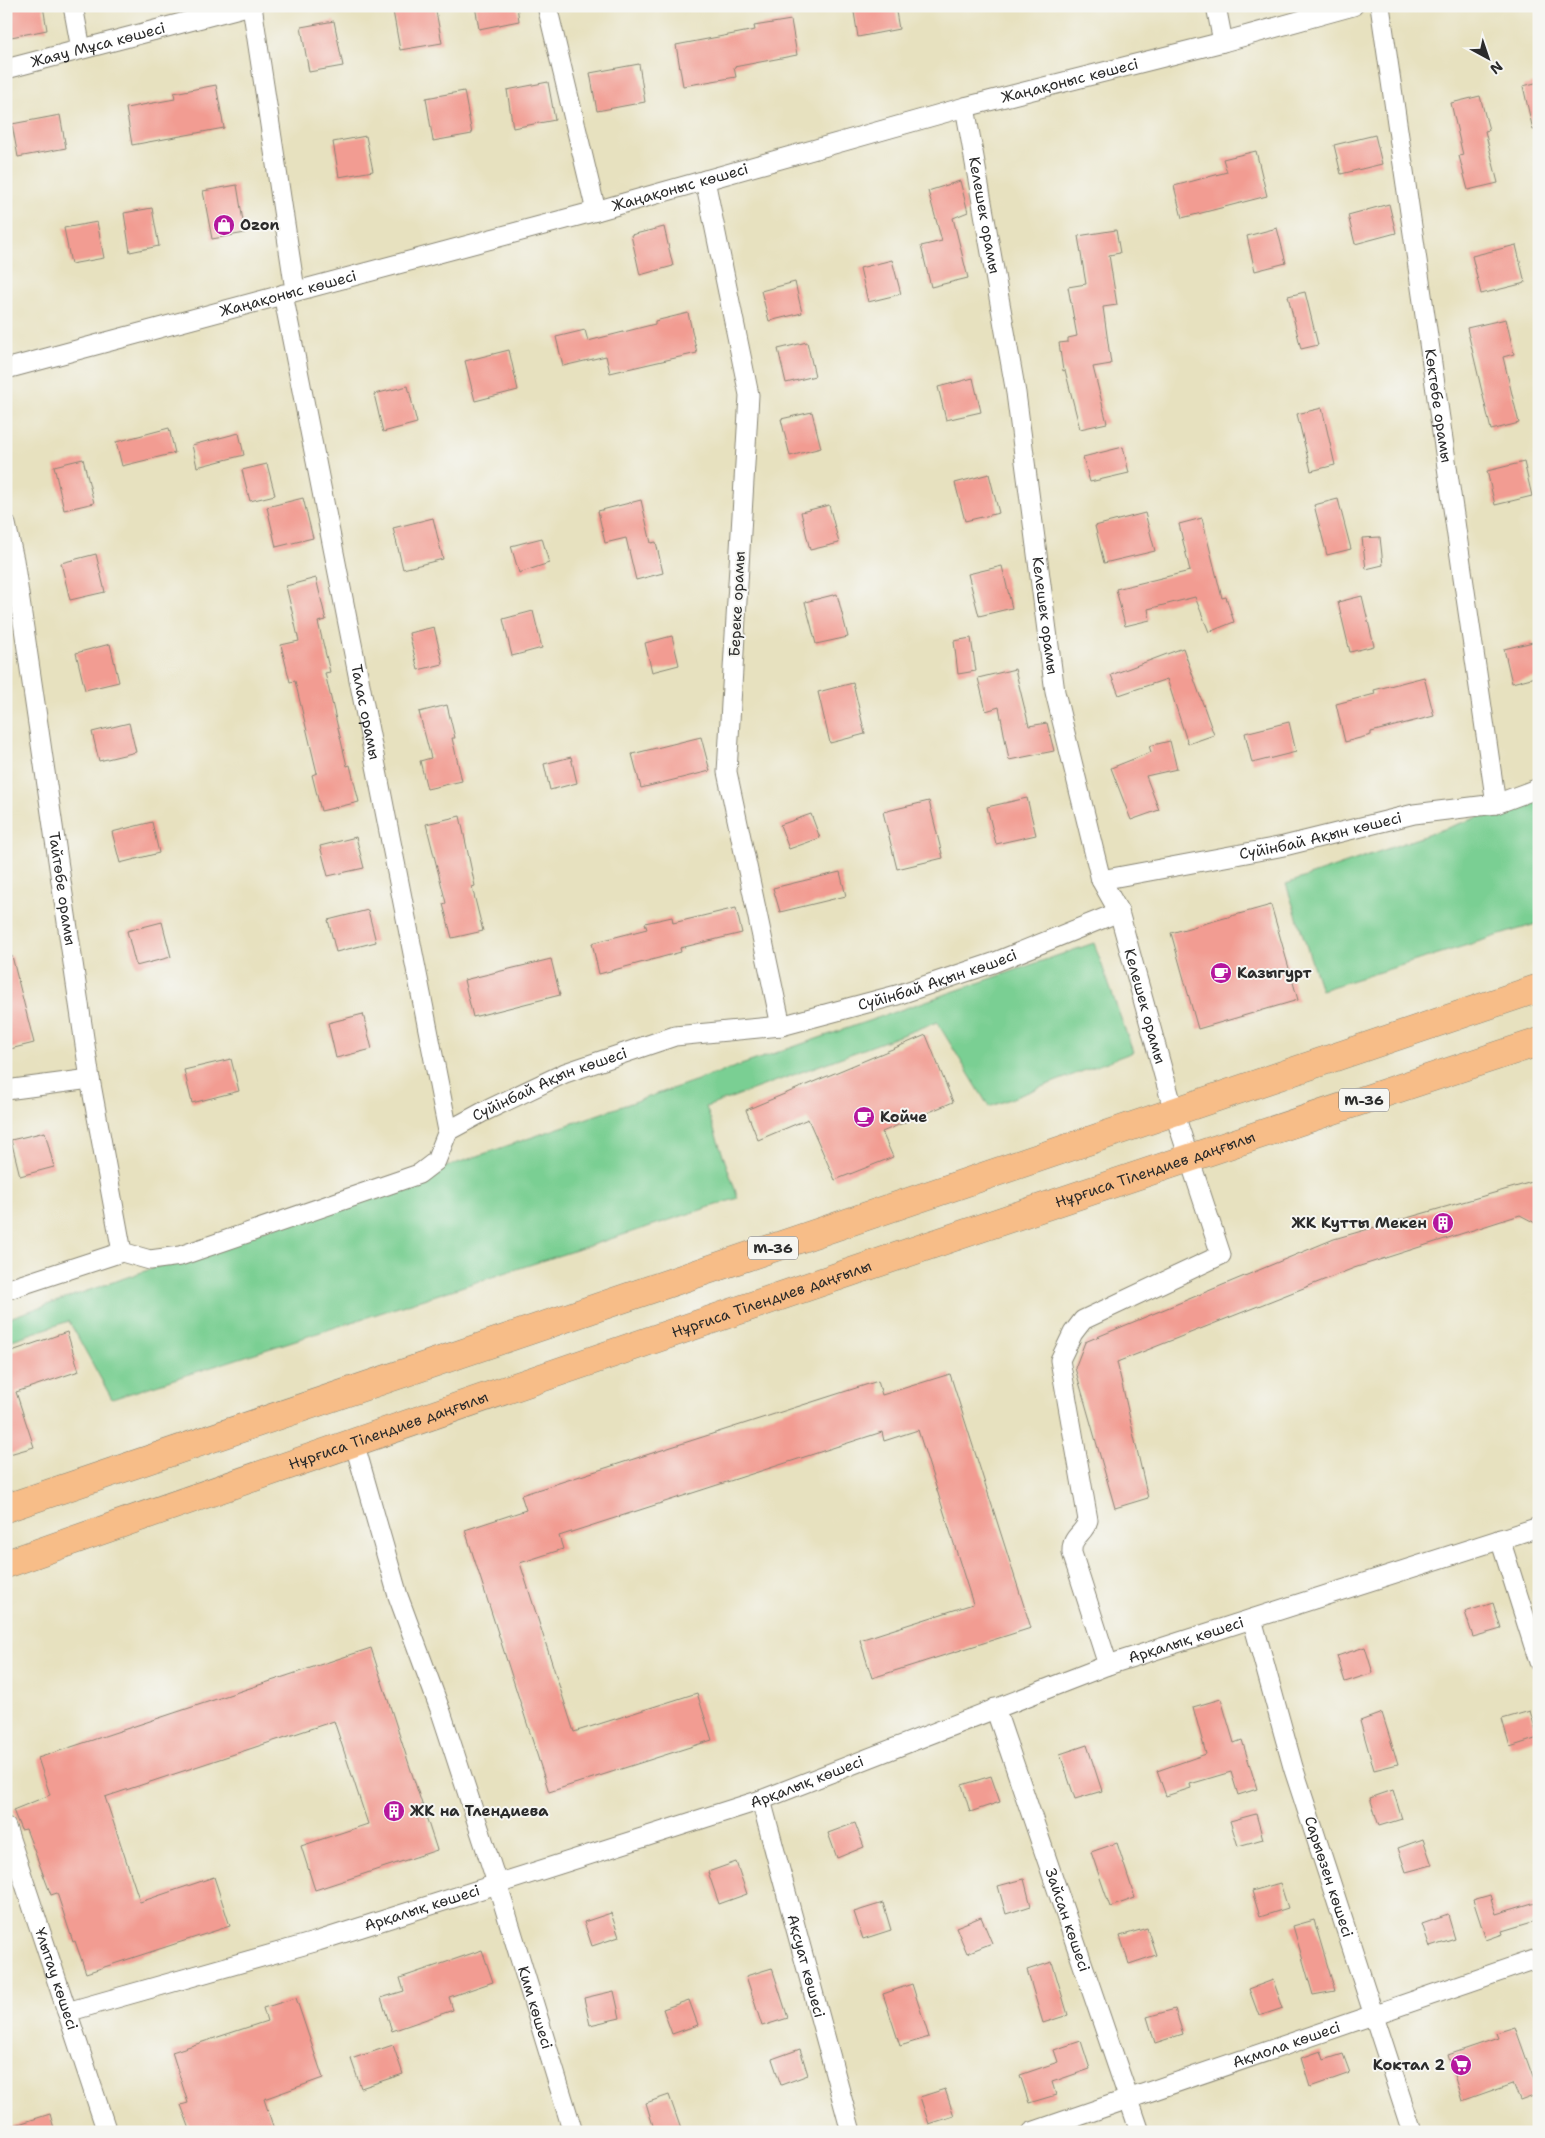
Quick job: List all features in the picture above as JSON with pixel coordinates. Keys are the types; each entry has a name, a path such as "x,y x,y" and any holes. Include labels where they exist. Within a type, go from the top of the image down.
{"main road":[{"name":"M-36","path":"6,1508 1539,988"},
{"name":"Нұрғиса Тілендиев даңғылы","path":"6,1564 354,1442 1190,1158 1539,1042"}],"street":[{"path":"73,6 81,48"},
{"name":"Жаяу Мұса көшесі","path":"6,69 247,6"},
{"name":"Талас орамы","path":"252,6 289,292 448,1131"},
{"path":"547,6 596,211"},
{"path":"1216,6 1223,42"},
{"name":"Жаңақоныс көшесі","path":"6,369 596,211 965,107 1223,42 1353,6"},
{"name":"Көктөбе орамы","path":"1380,6 1496,804"},
{"name":"Келешек орамы","path":"965,107 1016,393 1055,692 1101,880 1120,912 1174,1112"},
{"name":"Береке орамы","path":"704,180 749,394 727,772 781,1026"},
{"name":"Тайтөбе орамы","path":"6,524 15,570 90,1079 122,1252"},
{"name":"Сүйінбай Ақын көшесі","path":"1101,880 1284,846 1414,814 1496,804 1539,788"},
{"name":"Сүйінбай Ақын көшесі","path":"448,1131 565,1073 675,1036 781,1026 897,995 993,964 1120,912"},
{"path":"6,1090 90,1079"},
{"path":"1108,1665 1072,1553 1074,1538 1086,1526 1088,1520 1060,1360 1073,1333 1082,1320 1221,1254 1174,1112"},
{"path":"6,1290 122,1252 150,1260 180,1256 419,1174 436,1161 448,1131"},
{"name":"Ким көшесі","path":"354,1442 398,1596 441,1712 497,1883 573,2132"},
{"name":"Арқалық көшесі","path":"67,2012 318,1941 761,1800 1108,1665 1539,1526"},
{"path":"1500,1539 1539,1662"},
{"name":"Сарыөзен көшесі","path":"1252,1619 1293,1767 1412,2132"},
{"name":"Зайсан көшесі","path":"995,1708 1140,2132"},
{"name":"Ақсуат көшесі","path":"761,1800 851,2132"},
{"name":"Ұлытау көшесі","path":"6,1827 107,2132"},
{"name":"Ақмола көшесі","path":"1032,2132 1539,1958"}],"green space":[{"path":"1539,796 1539,923 1321,990 1286,884"},
{"path":"1094,943 1133,1052 989,1107 937,1022 706,1107 738,1198 112,1399 69,1321 6,1342 6,1319"}],"building":[{"path":"6,6 43,6 47,30 6,38"},
{"path":"418,6 435,6 442,43 400,50 393,11"},
{"path":"475,6 517,6 519,21 479,29"},
{"path":"853,6 895,6 899,29 858,37"},
{"path":"791,20 797,55 734,67 736,77 683,86 676,45 755,30 754,26"},
{"path":"334,21 343,66 309,72 301,27"},
{"path":"639,64 645,102 597,111 590,73"},
{"path":"548,82 555,120 513,128 507,90"},
{"path":"1539,82 1539,129 1533,130 1523,86"},
{"path":"216,85 224,128 132,145 126,108 175,99 174,93"},
{"path":"464,91 472,134 433,141 426,98"},
{"path":"1480,96 1489,130 1485,131 1498,183 1468,190 1459,156 1463,155 1451,103"},
{"path":"60,115 66,148 18,157 12,124"},
{"path":"1375,135 1382,164 1341,174 1334,145"},
{"path":"366,136 373,171 339,177 333,142"},
{"path":"1256,151 1267,196 1182,218 1174,186 1227,172 1223,159"},
{"path":"960,181 968,212 953,218 968,278 931,287 921,246 942,241 928,191"},
{"path":"237,185 245,233 212,239 203,191"},
{"path":"1389,204 1396,233 1355,244 1348,215"},
{"path":"152,208 159,246 130,252 124,213"},
{"path":"97,222 104,258 71,264 64,228"},
{"path":"664,227 673,266 640,275 631,235"},
{"path":"1277,228 1286,263 1255,271 1247,236"},
{"path":"1116,230 1120,253 1109,255 1117,305 1103,307 1111,364 1093,367 1107,423 1080,429 1065,370 1063,371 1059,343 1068,342 1068,338 1077,336 1068,287 1086,284 1078,236"},
{"path":"1516,245 1525,283 1481,294 1472,256"},
{"path":"892,260 901,294 868,302 860,268"},
{"path":"795,282 802,313 769,321 761,291"},
{"path":"1305,292 1318,345 1301,349 1288,296"},
{"path":"688,313 697,353 610,373 606,356 563,366 556,337 585,330 588,341 655,324 655,321"},
{"path":"1506,319 1514,354 1503,357 1519,423 1491,430 1467,328"},
{"path":"807,342 815,376 786,383 778,349"},
{"path":"509,350 518,390 475,401 465,361"},
{"path":"973,378 981,412 946,420 938,387"},
{"path":"408,386 417,423 383,432 374,394"},
{"path":"1322,408 1335,465 1311,471 1297,414"},
{"path":"812,412 821,448 790,456 781,419"},
{"path":"169,428 175,453 122,466 116,442"},
{"path":"239,433 244,455 197,467 192,445"},
{"path":"1123,447 1129,473 1090,482 1083,457"},
{"path":"83,459 94,503 64,510 54,466"},
{"path":"1524,462 1532,496 1495,505 1487,471"},
{"path":"267,464 275,495 250,501 242,470"},
{"path":"989,474 999,513 965,521 955,483"},
{"path":"303,498 313,538 276,547 267,507"},
{"path":"1338,499 1351,549 1327,555 1314,505"},
{"path":"641,500 651,543 656,542 663,573 636,580 626,538 605,543 598,511"},
{"path":"829,505 839,543 810,550 801,512"},
{"path":"1145,513 1155,551 1104,563 1095,526"},
{"path":"433,518 443,559 403,569 393,528"},
{"path":"1202,518 1222,598 1226,597 1234,622 1209,632 1195,597 1148,609 1150,620 1125,626 1116,589 1190,571 1179,524"},
{"path":"1380,537 1383,565 1366,569 1362,538"},
{"path":"542,538 549,563 519,573 511,546"},
{"path":"96,554 105,592 70,600 61,563"},
{"path":"1002,566 1012,608 979,616 968,574"},
{"path":"316,578 326,620 318,622 330,672 325,673 347,766 350,765 359,802 321,811 312,775 317,773 295,681 290,682 281,645 299,641 286,586"},
{"path":"837,594 848,637 816,644 805,602"},
{"path":"1362,596 1374,646 1350,652 1338,602"},
{"path":"533,611 542,648 512,656 503,619"},
{"path":"434,627 443,664 418,670 409,633"},
{"path":"672,636 679,665 652,672 645,643"},
{"path":"971,638 976,671 958,674 954,641"},
{"path":"1533,642 1539,665 1539,676 1512,683 1504,649"},
{"path":"110,644 119,682 85,690 76,653"},
{"path":"1183,648 1214,735 1188,744 1167,679 1119,695 1111,675"},
{"path":"1015,669 1029,726 1047,723 1054,751 1009,760 999,707 986,711 978,678"},
{"path":"1424,677 1434,716 1371,732 1371,735 1345,742 1336,704 1375,694 1374,690"},
{"path":"853,683 865,734 830,743 818,692"},
{"path":"447,705 462,781 427,789 420,761 431,758 419,712"},
{"path":"1289,722 1296,752 1252,763 1245,733"},
{"path":"129,723 136,752 99,761 92,732"},
{"path":"701,737 710,771 641,788 632,754"},
{"path":"1170,741 1177,769 1146,776 1159,810 1131,820 1111,768 1151,752 1149,746"},
{"path":"571,757 577,783 550,790 544,764"},
{"path":"1027,798 1036,835 996,844 987,807"},
{"path":"929,801 943,858 897,869 883,812"},
{"path":"811,814 820,838 789,849 780,825"},
{"path":"460,816 475,886 472,887 483,931 452,938 443,904 446,903 426,824"},
{"path":"152,822 159,853 120,863 112,832"},
{"path":"356,837 364,868 328,876 320,846"},
{"path":"840,872 846,896 780,912 773,888"},
{"path":"1271,905 1298,1000 1198,1029 1171,933"},
{"path":"736,908 742,933 680,948 681,952 599,974 592,943 647,929 645,923 672,917 673,923"},
{"path":"368,910 376,942 336,952 328,920"},
{"path":"162,922 171,957 136,966 127,931"},
{"path":"12,956 34,1043 6,1050 6,957"},
{"path":"551,959 560,995 473,1017 464,980"},
{"path":"363,1014 372,1049 336,1058 328,1023"},
{"path":"926,1035 953,1102 882,1132 893,1157 835,1180 808,1119 758,1140 746,1110"},
{"path":"231,1059 239,1091 192,1103 184,1070"},
{"path":"45,1132 54,1167 20,1176 11,1140"},
{"path":"1532,1182 1539,1184 1539,1225 1520,1215 1354,1268 1117,1362 1148,1498 1115,1508 1075,1368 1085,1342 1334,1239"},
{"path":"67,1332 79,1371 16,1392 34,1447 6,1455 6,1353"},
{"path":"950,1374 1031,1628 872,1678 860,1640 973,1604 918,1430 884,1441 882,1432 559,1536 563,1549 520,1563 574,1732 697,1693 712,1740 549,1792 465,1530 526,1510 521,1495 878,1381 882,1395"},
{"path":"1493,1603 1501,1629 1473,1637 1465,1612"},
{"path":"1365,1647 1373,1673 1345,1682 1337,1656"},
{"name":"ЖК на Тлендиева","path":"371,1648 437,1850 315,1890 301,1846 368,1824 334,1721 105,1797 140,1902 214,1877 230,1926 86,1973 75,1941 73,1942 57,1893 51,1895 26,1829 21,1830 13,1810 50,1795 38,1758"},
{"path":"1221,1699 1234,1743 1242,1740 1257,1789 1238,1795 1231,1772 1190,1784 1191,1788 1166,1796 1157,1771 1206,1754 1193,1707"},
{"path":"1530,1711 1538,1738 1510,1747 1502,1719"},
{"path":"1382,1713 1398,1764 1374,1770 1360,1721"},
{"path":"1087,1745 1102,1791 1075,1799 1060,1754"},
{"path":"991,1776 1000,1802 970,1812 962,1785"},
{"path":"1393,1790 1402,1819 1379,1826 1370,1798"},
{"path":"1256,1814 1263,1839 1238,1846 1230,1821"},
{"path":"855,1823 864,1847 837,1858 828,1833"},
{"path":"1423,1839 1432,1865 1406,1872 1398,1848"},
{"path":"1117,1843 1135,1898 1110,1907 1091,1852"},
{"path":"736,1862 747,1894 719,1904 708,1872"},
{"path":"1024,1879 1031,1906 1006,1914 998,1886"},
{"path":"1280,1883 1288,1908 1260,1917 1252,1891"},
{"path":"1490,1895 1496,1914 1539,1901 1539,1920 1502,1931 1503,1934 1486,1940 1473,1900"},
{"path":"883,1903 891,1930 863,1939 854,1912"},
{"path":"611,1913 619,1937 592,1946 584,1922"},
{"path":"1448,1915 1455,1939 1430,1947 1422,1924"},
{"path":"981,1917 992,1943 967,1953 956,1927"},
{"path":"1314,1920 1335,1991 1313,1995 1293,1926"},
{"path":"1147,1928 1156,1955 1129,1964 1120,1936"},
{"path":"482,1950 493,1982 449,1997 453,2010 392,2031 381,1998 404,1991 400,1978"},
{"path":"1052,1962 1068,2015 1043,2023 1027,1970"},
{"path":"772,1968 788,2018 762,2026 746,1976"},
{"path":"1273,1980 1283,2008 1259,2016 1249,1989"},
{"path":"912,1984 929,2037 900,2046 883,1994"},
{"path":"614,1991 620,2018 590,2025 584,1998"},
{"path":"296,1998 323,2078 264,2099 275,2132 191,2132 181,2105 188,2103 172,2052 267,2021 263,2008"},
{"path":"689,2000 698,2025 672,2034 663,2009"},
{"path":"1175,2009 1183,2034 1155,2043 1147,2017"},
{"path":"1515,2027 1539,2094 1520,2101 1513,2083 1462,2101 1448,2055 1498,2038 1496,2033"},
{"path":"1081,2041 1090,2069 1052,2082 1056,2095 1029,2103 1020,2075 1058,2062 1054,2050"},
{"path":"393,2045 403,2074 361,2088 351,2059"},
{"path":"800,2049 808,2075 781,2085 772,2059"},
{"path":"1321,2051 1324,2060 1343,2054 1350,2073 1310,2087 1301,2058"},
{"path":"945,2089 954,2116 929,2124 920,2097"},
{"path":"669,2095 682,2132 655,2132 646,2103"},
{"path":"50,2114 55,2132 6,2132 6,2128"}],"place":[{"name":"Ozon","path":"224,225"},
{"name":"Казыгурт","path":"1221,973"},
{"name":"Койче","path":"864,1117"},
{"name":"ЖК Кутты Мекен","path":"1443,1223"},
{"name":"ЖК на Тлендиева","path":"394,1811"},
{"name":"Коктал 2","path":"1461,2065"}]}
